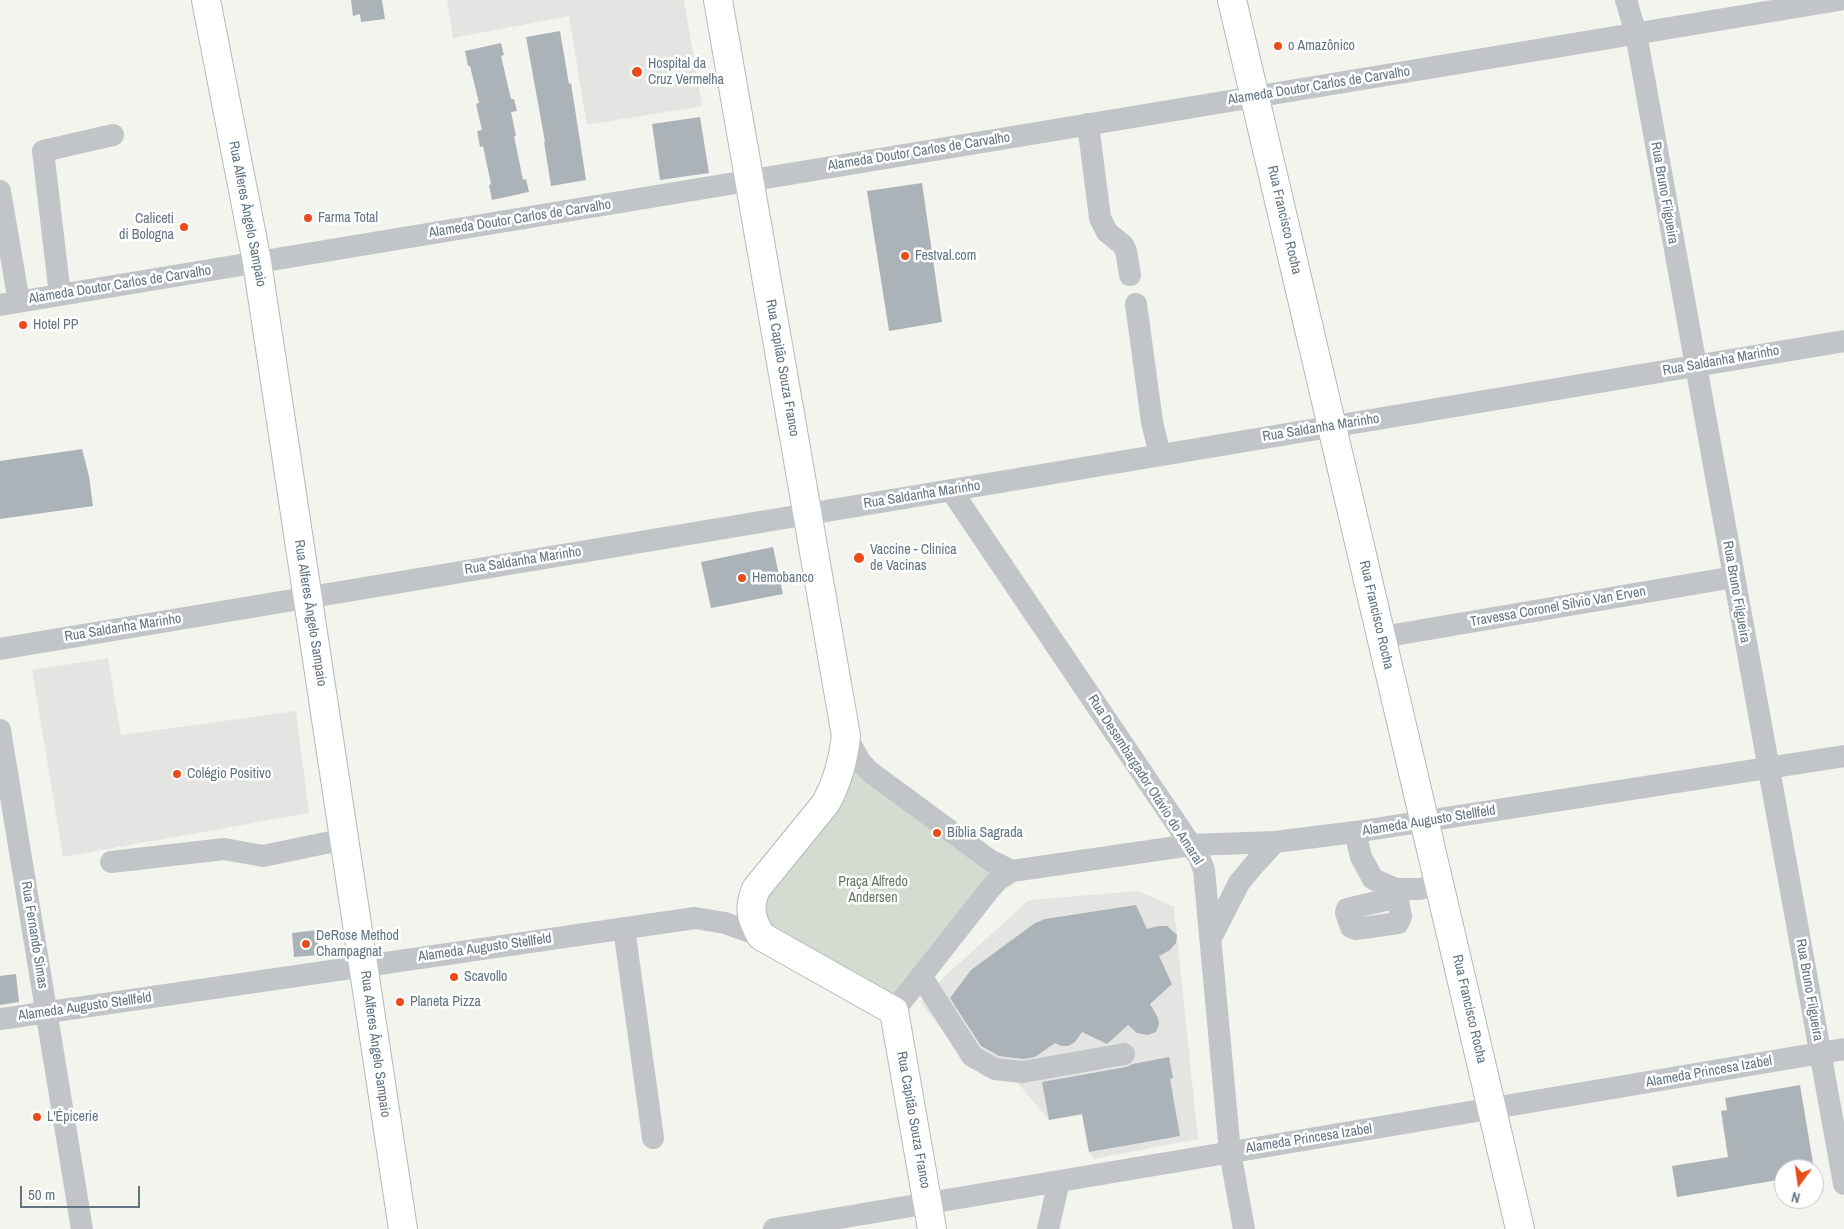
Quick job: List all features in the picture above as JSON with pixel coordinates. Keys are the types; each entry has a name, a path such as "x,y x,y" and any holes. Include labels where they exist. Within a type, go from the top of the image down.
{"main road":[{"name":"Rua Alferes Ângelo Sampaio","path":"206,0 257,262 402,1229"},
{"name":"Rua Capitão Souza Franco","path":"718,0 846,736"},
{"name":"Rua Francisco Rocha","path":"1232,0 1520,1229"},
{"path":"846,736 838,777 826,803 756,889 752,899 751,910 753,921 761,936 894,1011"},
{"name":"Rua Capitão Souza Franco","path":"894,1011 930,1216"}],"street":[{"name":"Rua Bruno Filgueira","path":"1626,0 1636,34 1844,1184"},
{"name":"Alameda Doutor Carlos de Carvalho","path":"10,303 1839,0"},
{"path":"1088,124 1100,218 1107,232 1123,245 1126,251 1130,275"},
{"path":"60,295 43,151 113,135"},
{"path":"0,192 10,303"},
{"path":"1136,304 1152,422 1160,455"},
{"name":"Rua Saldanha Marinho","path":"0,649 1844,341"},
{"name":"Rua Desembargador Otávio do Amaral","path":"951,490 1199,856 1204,870 1230,1152 1244,1229"},
{"name":"Travessa Coronel Sílvio Van Erven","path":"1382,637 1734,577"},
{"name":"Rua Fernando Simas","path":"0,730 82,1229"},
{"path":"846,736 860,761 870,771 991,861 1012,871"},
{"name":"Alameda Augusto Stellfeld","path":"1012,871 1191,845 1276,842 1355,832 1844,756"},
{"path":"1355,832 1361,857 1373,878 1397,893 1440,885"},
{"path":"111,862 224,849 263,856 345,839"},
{"path":"1211,938 1239,883 1276,842"},
{"path":"894,1011 989,890 998,880 1012,871"},
{"path":"1373,878 1367,904 1347,909 1346,912 1351,927 1356,929 1398,923 1401,917 1397,893"},
{"name":"Alameda Augusto Stellfeld","path":"0,1019 695,918 726,923 761,936"},
{"path":"624,928 653,1138"},
{"path":"922,976 972,1056 995,1069 1023,1072 1124,1054"},
{"name":"Alameda Princesa Izabel","path":"774,1229 930,1216 1058,1182 1844,1050"},
{"path":"1048,1229 1058,1182"}],"shaded area":[{"name":"Hospital da Cruz Vermelha","path":"447,0 684,0 702,106 587,125 569,16 453,38"},
{"name":"Colégio Positivo","path":"108,658 121,735 296,711 309,813 63,857 32,670"},
{"path":"1138,891 1174,907 1198,1139 1094,1159 1089,1152 1082,1115 1049,1120 1014,1079 957,1049 920,1002 944,977 1029,900"}],"green space":[{"name":"Praça Alfredo Andersen","path":"852,749 999,866 894,1011 761,936 756,889"}],"building":[{"path":"351,0 382,0 385,19 361,22 360,14 353,16"},
{"path":"560,31 569,84 571,83 586,180 551,186 526,37"},
{"path":"501,43 504,55 501,56 511,99 514,99 517,111 511,112 516,136 514,136 523,180 526,179 529,192 492,200 489,185 491,184 483,146 480,147 477,131 482,130 476,104 479,103 465,51"},
{"path":"700,117 709,173 660,180 652,124"},
{"name":"Festval.com","path":"922,183 942,322 889,331 867,191"},
{"path":"82,449 89,476 93,506 0,519 0,461"},
{"name":"Hemobanco","path":"773,547 783,594 711,608 701,562"},
{"path":"1136,905 1147,929 1167,926 1177,935 1176,943 1170,950 1159,956 1172,984 1150,1004 1158,1018 1159,1024 1156,1032 1148,1035 1137,1033 1128,1025 1107,1044 1082,1032 1075,1042 1068,1046 1061,1046 1055,1043 1035,1057 1023,1059 999,1056 981,1046 950,998 971,970 1035,923 1045,919"},
{"name":"DeRose Method Champagnat","path":"317,930 319,955 294,957 292,933"},
{"path":"16,974 19,1002 0,1005 0,976"},
{"path":"1169,1057 1173,1078 1170,1079 1180,1136 1089,1152 1082,1114 1049,1120 1042,1082 1126,1067"},
{"path":"1800,1085 1812,1159 1774,1159 1774,1181 1677,1197 1672,1166 1728,1157 1721,1111 1727,1110 1725,1098"}],"place":[{"name":"o Amazônico","path":"1278,46"},
{"name":"Hospital da Cruz Vermelha","path":"637,72"},
{"name":"Farma Total","path":"308,218"},
{"name":"Caliceti di Bologna","path":"184,227"},
{"name":"Festval.com","path":"905,256"},
{"name":"Hotel PP","path":"23,325"},
{"name":"Vaccine - Clinica de Vacinas","path":"859,558"},
{"name":"Hemobanco","path":"742,578"},
{"name":"Colégio Positivo","path":"177,774"},
{"name":"Bíblia Sagrada","path":"937,833"},
{"name":"DeRose Method Champagnat","path":"306,944"},
{"name":"Scavollo","path":"454,977"},
{"name":"Planeta Pizza","path":"400,1002"},
{"name":"L'Épicerie","path":"37,1117"}]}
